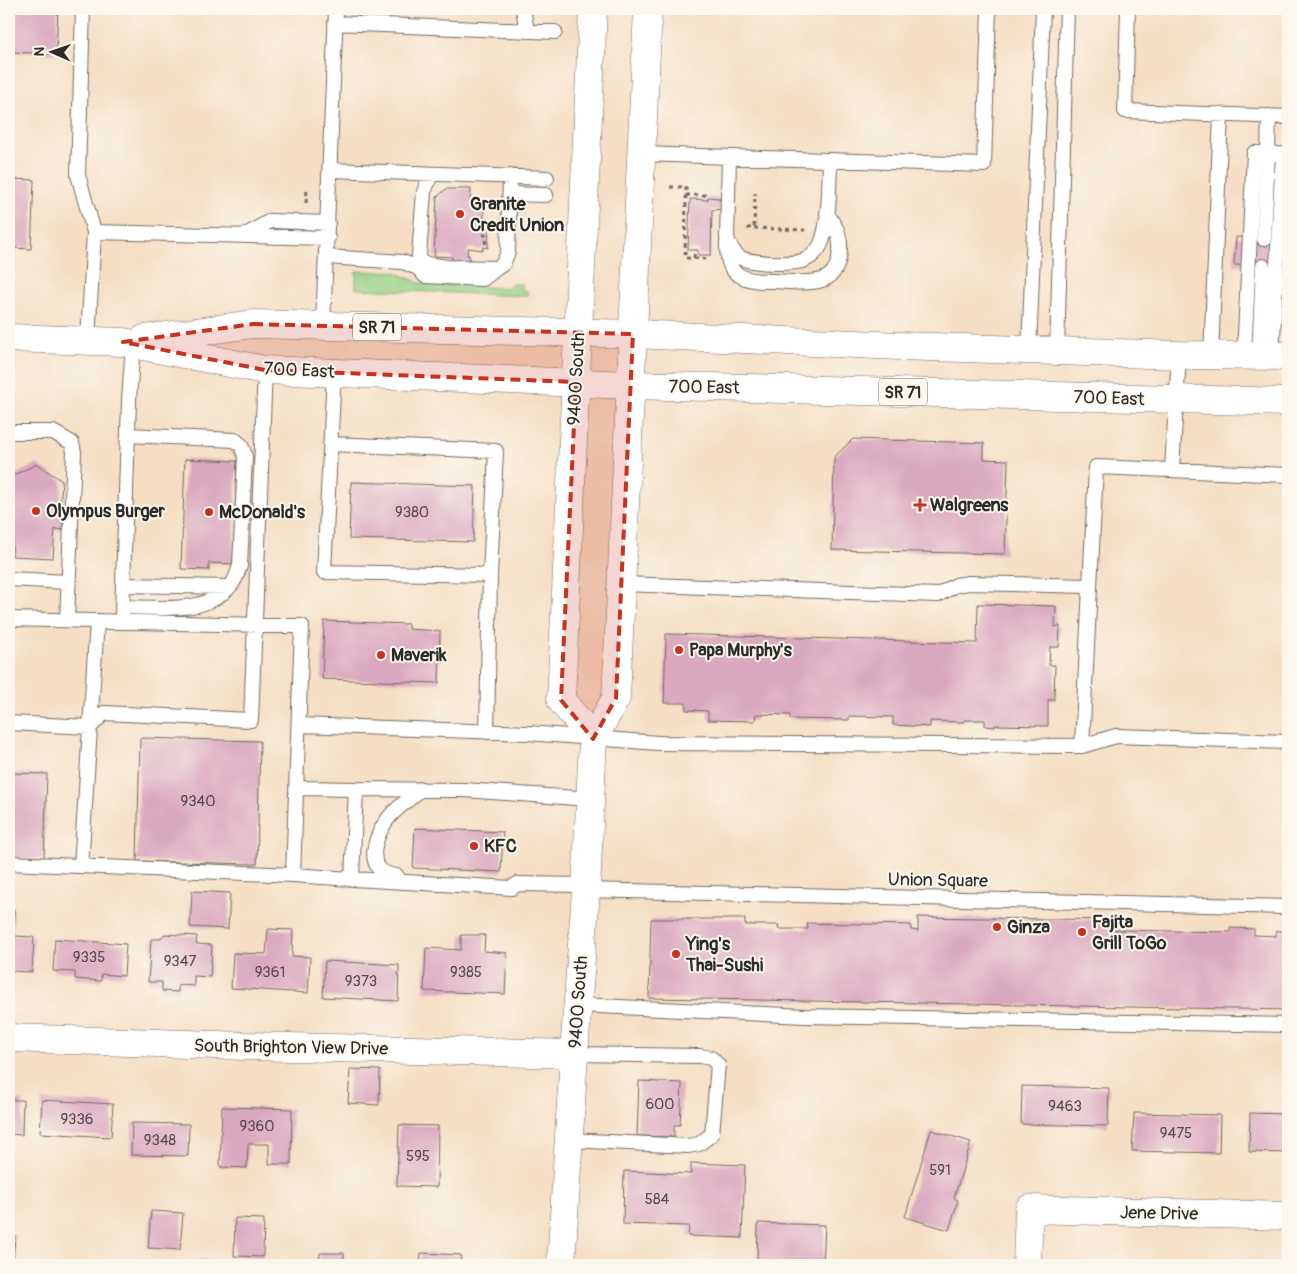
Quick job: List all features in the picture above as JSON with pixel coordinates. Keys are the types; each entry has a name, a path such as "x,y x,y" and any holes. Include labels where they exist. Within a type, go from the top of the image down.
{"main road":[{"name":"9400 South","path":"593,9 561,700 593,739"},
{"name":"9400 South","path":"561,1265 586,888 593,739 616,698 648,9"},
{"name":"700 East","path":"128,343 253,324 578,332 900,346 1211,356 1266,356"},
{"name":"700 East","path":"9,338 128,343 265,370 630,385 1288,402"},
{"name":"South Brighton View Drive","path":"9,1038 574,1054"},
{"name":"Jene Drive","path":"1027,1265 1029,1209 1288,1216"}],"lane":[{"path":"83,9 78,175 94,232 88,340"},
{"path":"523,9 527,31"},
{"path":"641,154 984,166 989,9"},
{"path":"1028,350 1043,9"},
{"path":"1057,351 1067,9"},
{"path":"1128,9 1125,111 1288,117"},
{"path":"323,325 328,238 335,16 555,32"},
{"path":"1211,356 1221,114"},
{"path":"1264,239 1269,116"},
{"path":"1254,153 1286,154 1266,356 1254,153"},
{"path":"729,157 726,252 735,273 748,280 803,283 823,280 832,274 837,265 840,244 837,231 828,213"},
{"path":"727,237 729,245 738,257 751,261 794,263 805,260 813,255 821,244 828,213 830,160"},
{"path":"330,170 547,178"},
{"path":"418,268 424,192 431,175"},
{"path":"327,257 403,262 418,268 425,276 483,278 503,264 508,252 510,176"},
{"path":"510,194 546,195"},
{"path":"244,236 270,221 328,223"},
{"path":"94,232 328,238"},
{"path":"418,268 426,264 448,267 497,268"},
{"path":"1263,266 1266,356"},
{"path":"121,622 128,435 128,343"},
{"path":"1172,469 1178,355"},
{"path":"9,723 90,727 104,713 251,720 265,370"},
{"path":"334,372 324,572 490,575"},
{"path":"9,432 53,432 72,443 74,452 67,620"},
{"path":"122,606 180,608 199,605 217,597 233,582 240,566 245,456 241,445 235,440 128,435"},
{"path":"331,444 496,451 490,575 487,732"},
{"path":"1082,746 1096,467 1288,475"},
{"path":"9,579 68,582"},
{"path":"621,584 938,595 956,585 969,583 1090,586"},
{"path":"123,585 228,587"},
{"path":"9,619 302,626 294,875"},
{"path":"81,866 97,621"},
{"path":"299,725 528,733 658,743 1082,746 1116,736 1288,742"},
{"path":"296,788 421,789 590,798"},
{"path":"352,879 356,789"},
{"path":"9,863 294,875 512,888 517,884 513,881 393,876 381,872 375,863 374,849 379,832 393,812 421,789"},
{"name":"Union Square","path":"517,884 586,888 1288,907"},
{"path":"578,1005 805,1016 1288,1025"},
{"path":"569,1140 688,1146 699,1144 712,1134 718,1065 712,1058 700,1056 574,1054"}],"path":[{"path":"670,187 686,187 686,195 712,195"},
{"path":"755,192 754,225 810,230"},
{"path":"483,235 486,235 485,248"},
{"path":"694,250 694,258"}],"highlighted area":[{"path":"253,324 633,334 616,698 593,739 561,700 576,382 265,370 123,342"}],"green space":[{"path":"356,271 395,272 419,283 505,288 513,284 521,284 522,289 528,292 526,296 356,289"}],"building":[{"path":"9,9 58,9 56,54 9,52"},
{"path":"9,179 34,180 31,249 9,248"},
{"name":"Granite Credit Union","path":"446,189 471,189 470,201 484,202 484,227 489,227 488,248 483,247 483,250 468,248 467,255 471,259 471,274 452,273 452,257 434,256 437,197"},
{"path":"708,197 724,200 724,209 712,210 711,255 698,255 698,250 688,250 690,199 708,200"},
{"path":"1287,209 1288,287 1283,287 1284,267 1234,265 1236,237 1285,240"},
{"name":"Walgreens","path":"853,439 984,443 984,459 1008,460 1005,554 832,550 834,457"},
{"name":"McDonald's","path":"185,459 237,461 233,564 209,563 209,570 181,569"},
{"name":"Olympus Burger","path":"37,464 62,481 60,511 56,516 63,516 63,530 55,529 53,558 12,556 14,513 10,510 10,477"},
{"path":"351,482 475,486 473,542 349,539"},
{"path":"978,604 1056,606 1055,627 1060,626 1059,647 1050,647 1049,665 1055,665 1054,700 1048,700 1048,726 995,725 995,727 985,726 985,720 964,720 964,722 930,721 930,727 893,725 893,717 849,716 849,720 790,719 790,715 756,714 755,721 708,720 708,711 686,710 686,703 664,703 666,634 977,643"},
{"name":"Maverik","path":"324,621 408,624 408,629 440,631 439,683 322,679"},
{"path":"140,738 260,741 257,864 137,861"},
{"path":"9,773 47,774 44,859 9,858"},
{"path":"415,828 503,832 501,872 413,868"},
{"path":"192,891 230,893 228,929 190,927"},
{"path":"9,909 14,909 13,936 34,937 32,972 9,971"},
{"path":"918,917 1115,920 1115,930 1230,932 1230,928 1254,929 1254,935 1276,936 1276,931 1288,931 1288,1010 649,998 651,919 745,919 745,925 779,925 778,929 808,929 807,923 911,925 911,930 918,931"},
{"path":"268,929 293,930 292,956 310,957 308,993 231,988 233,953 266,954"},
{"path":"165,934 197,936 196,944 212,945 210,977 194,976 194,986 178,985 178,992 162,991 162,982 148,982 151,939 160,939"},
{"path":"461,935 485,935 484,951 507,953 505,994 424,991 426,948 461,950"},
{"path":"55,939 126,944 124,976 101,974 101,981 75,979 75,972 53,971"},
{"path":"325,961 399,965 398,1001 323,997"},
{"path":"350,1069 380,1070 379,1105 348,1103"},
{"path":"639,1081 682,1083 680,1125 674,1125 674,1137 637,1136"},
{"path":"1022,1086 1109,1088 1108,1126 1021,1124"},
{"path":"9,1100 23,1100 22,1135 9,1134"},
{"path":"42,1100 113,1104 111,1137 40,1133"},
{"path":"222,1107 292,1109 291,1164 269,1164 269,1144 248,1144 247,1168 220,1167"},
{"path":"1134,1113 1220,1115 1219,1153 1132,1151"},
{"path":"1250,1113 1288,1114 1288,1153 1249,1152"},
{"path":"132,1123 189,1124 188,1156 131,1155"},
{"path":"399,1125 438,1126 437,1187 397,1186"},
{"path":"931,1130 971,1142 954,1198 958,1200 949,1230 905,1217"},
{"path":"691,1163 745,1165 742,1238 688,1236 689,1226 623,1224 624,1171 691,1174"},
{"path":"151,1211 183,1213 180,1250 148,1248"},
{"path":"235,1218 264,1219 263,1257 234,1256"},
{"path":"758,1223 825,1225 823,1265 757,1265"},
{"path":"9,1235 15,1235 13,1264 9,1264"},
{"path":"320,1253 344,1253 344,1265 319,1265"},
{"path":"421,1253 461,1255 460,1265 420,1265"},
{"path":"197,1260 234,1261 233,1265 197,1265"}],"place":[{"name":"Granite Credit Union","path":"460,214"},
{"name":"Walgreens","path":"920,505"},
{"name":"Olympus Burger","path":"36,511"},
{"name":"McDonald's","path":"209,512"},
{"name":"Papa Murphy's","path":"679,650"},
{"name":"Maverik","path":"381,655"},
{"name":"KFC","path":"474,846"},
{"name":"Ginza","path":"997,927"},
{"name":"Fajita Grill ToGo","path":"1082,932"},
{"name":"Ying's Thai-Sushi","path":"676,954"}]}
